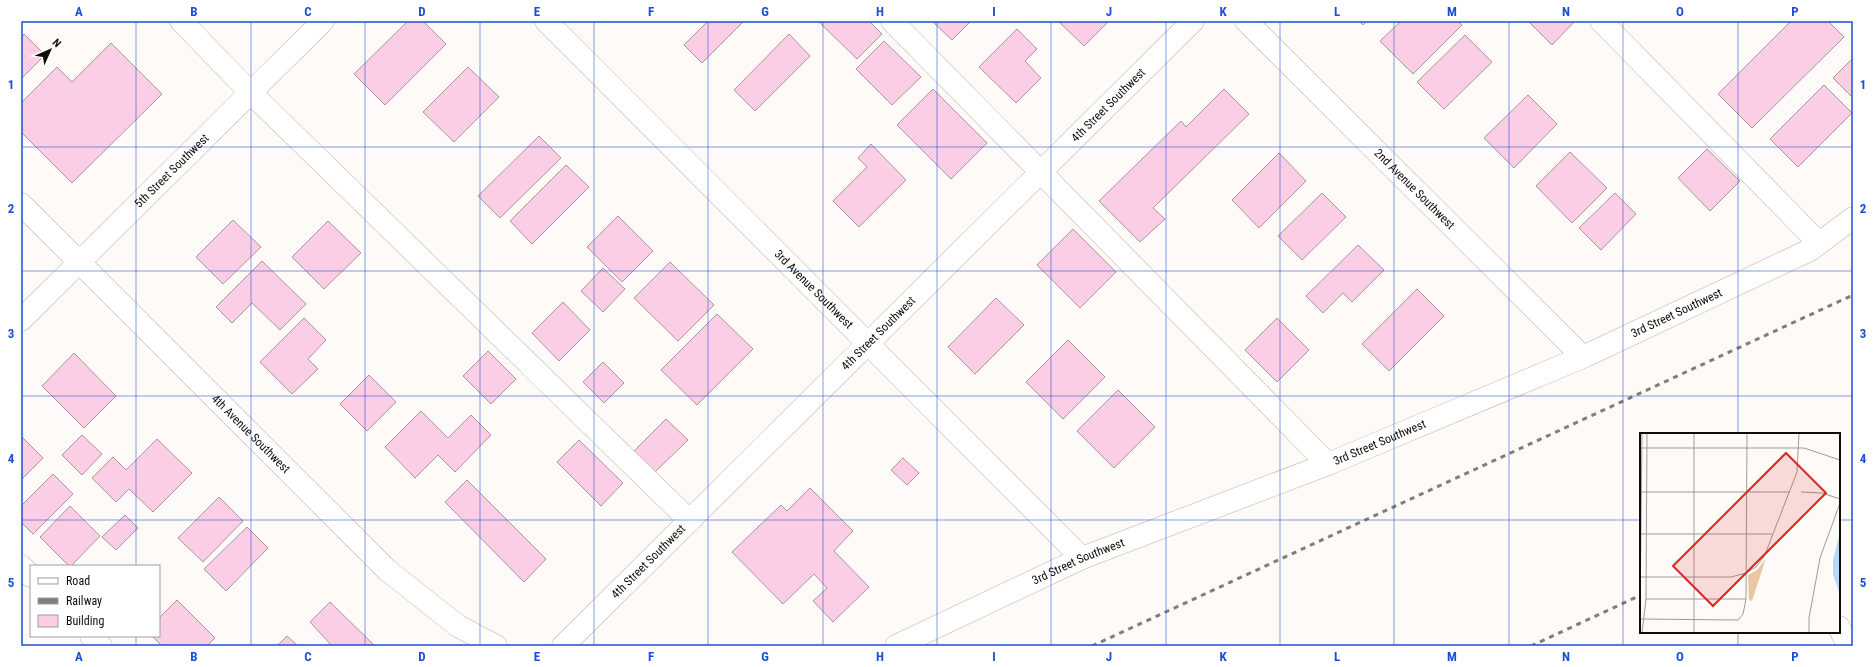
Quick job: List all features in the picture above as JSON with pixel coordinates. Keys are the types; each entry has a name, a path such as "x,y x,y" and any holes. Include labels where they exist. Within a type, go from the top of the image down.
{"street":[{"path":"181,21 251,92 690,521"},
{"name":"5th Street Southwest","path":"21,320 323,21"},
{"name":"3rd Avenue Southwest","path":"546,21 1082,558"},
{"path":"892,21 1328,464"},
{"name":"4th Street Southwest","path":"563,646 1193,21"},
{"name":"2nd Avenue Southwest","path":"1246,21 1583,357"},
{"path":"1601,21 1819,244"},
{"name":"4th Avenue Southwest","path":"21,204 387,570 458,626 496,646"},
{"name":"3rd Street Southwest","path":"896,646 1082,558 1328,464 1583,357 1810,250 1853,218"},
{"path":"21,566 30,575"},
{"path":"1840,629 1848,646"},
{"path":"92,637 101,646"}],"building":[{"path":"408,21 423,21 446,44 385,105 354,74"},
{"path":"708,21 744,21 702,63 684,45"},
{"path":"818,21 869,21 882,34 857,59"},
{"path":"935,21 971,21 952,40 934,23"},
{"path":"1058,21 1109,21 1084,46"},
{"path":"1359,21 1367,21 1363,25"},
{"path":"1401,21 1458,21 1462,25 1413,74 1380,41"},
{"path":"1528,21 1575,21 1552,45"},
{"path":"1791,21 1828,21 1844,37 1752,128 1718,94"},
{"path":"1017,29 1037,49 1025,61 1041,78 1016,103 979,67"},
{"path":"24,34 45,55 21,79 21,38"},
{"path":"789,34 810,56 755,111 734,90"},
{"path":"1465,35 1492,62 1444,109 1417,82"},
{"path":"884,41 921,77 892,105 856,69"},
{"path":"111,43 162,94 72,183 21,132 21,103 57,67 72,82"},
{"path":"1853,58 1853,98 1833,78"},
{"path":"468,67 499,97 454,142 423,112"},
{"path":"1824,85 1852,113 1798,167 1770,139"},
{"path":"933,89 987,143 951,179 897,125"},
{"path":"1224,89 1249,114 1153,208 1165,219 1140,242 1099,201 1181,121 1186,127"},
{"path":"1528,95 1557,124 1514,168 1484,138"},
{"path":"539,136 561,158 500,218 478,196"},
{"path":"871,144 906,180 859,227 833,201 867,167 858,158"},
{"path":"1707,149 1740,181 1710,211 1678,178"},
{"path":"1570,152 1607,188 1572,223 1536,186"},
{"path":"1279,153 1306,181 1259,228 1232,200"},
{"path":"566,165 589,187 532,244 510,221"},
{"path":"1322,193 1346,217 1302,260 1278,236"},
{"path":"1615,193 1636,214 1601,250 1579,228"},
{"path":"618,216 653,251 622,282 587,247"},
{"path":"233,220 261,247 223,284 196,257"},
{"path":"328,221 361,253 324,289 292,257"},
{"path":"1073,229 1116,272 1080,308 1037,265"},
{"path":"1358,245 1384,270 1352,302 1343,293 1323,313 1306,296"},
{"path":"262,261 306,304 280,330 252,303 232,323 216,307"},
{"path":"670,262 714,305 678,341 634,298"},
{"path":"603,268 625,289 603,312 581,291"},
{"path":"1417,289 1444,316 1389,371 1362,344"},
{"path":"996,298 1024,325 975,374 948,347"},
{"path":"563,302 590,330 559,361 532,333"},
{"path":"717,314 753,349 697,405 661,370"},
{"path":"304,318 326,340 308,359 318,369 292,394 260,362"},
{"path":"1277,318 1309,350 1277,382 1245,350"},
{"path":"1068,340 1105,377 1063,419 1026,382"},
{"path":"488,351 516,379 491,404 463,376"},
{"path":"74,353 116,396 84,428 42,386"},
{"path":"603,362 624,383 604,403 583,382"},
{"path":"369,375 396,402 367,431 340,404"},
{"path":"1118,390 1155,427 1114,468 1077,431"},
{"path":"421,411 448,438 471,415 491,435 455,472 438,455 415,478 385,447"},
{"path":"666,419 688,440 655,472 634,451"},
{"path":"82,435 102,454 82,475 62,455"},
{"path":"21,436 43,458 21,480"},
{"path":"157,439 192,473 153,512 129,489 116,502 92,478 113,457 126,470"},
{"path":"579,440 623,483 601,506 557,462"},
{"path":"903,458 919,473 907,485 891,470"},
{"path":"53,474 73,494 33,534 21,522 21,506"},
{"path":"467,480 546,559 524,582 445,502"},
{"path":"810,488 853,531 834,551 869,587 833,622 813,601 827,588 814,574 783,604 732,552 781,505 787,511"},
{"path":"219,497 243,521 203,562 178,538"},
{"path":"70,506 100,536 72,565 68,565 40,537"},
{"path":"125,515 138,528 116,550 102,537"},
{"path":"247,527 268,548 226,591 204,569"},
{"path":"177,600 215,638 207,646 162,646 153,637 160,637 160,617"},
{"path":"330,602 374,645 373,646 332,646 310,622"},
{"path":"287,636 298,646 277,646"}],"railway":[{"path":"1092,646 1853,295"},
{"path":"1531,646 1640,595"}]}
